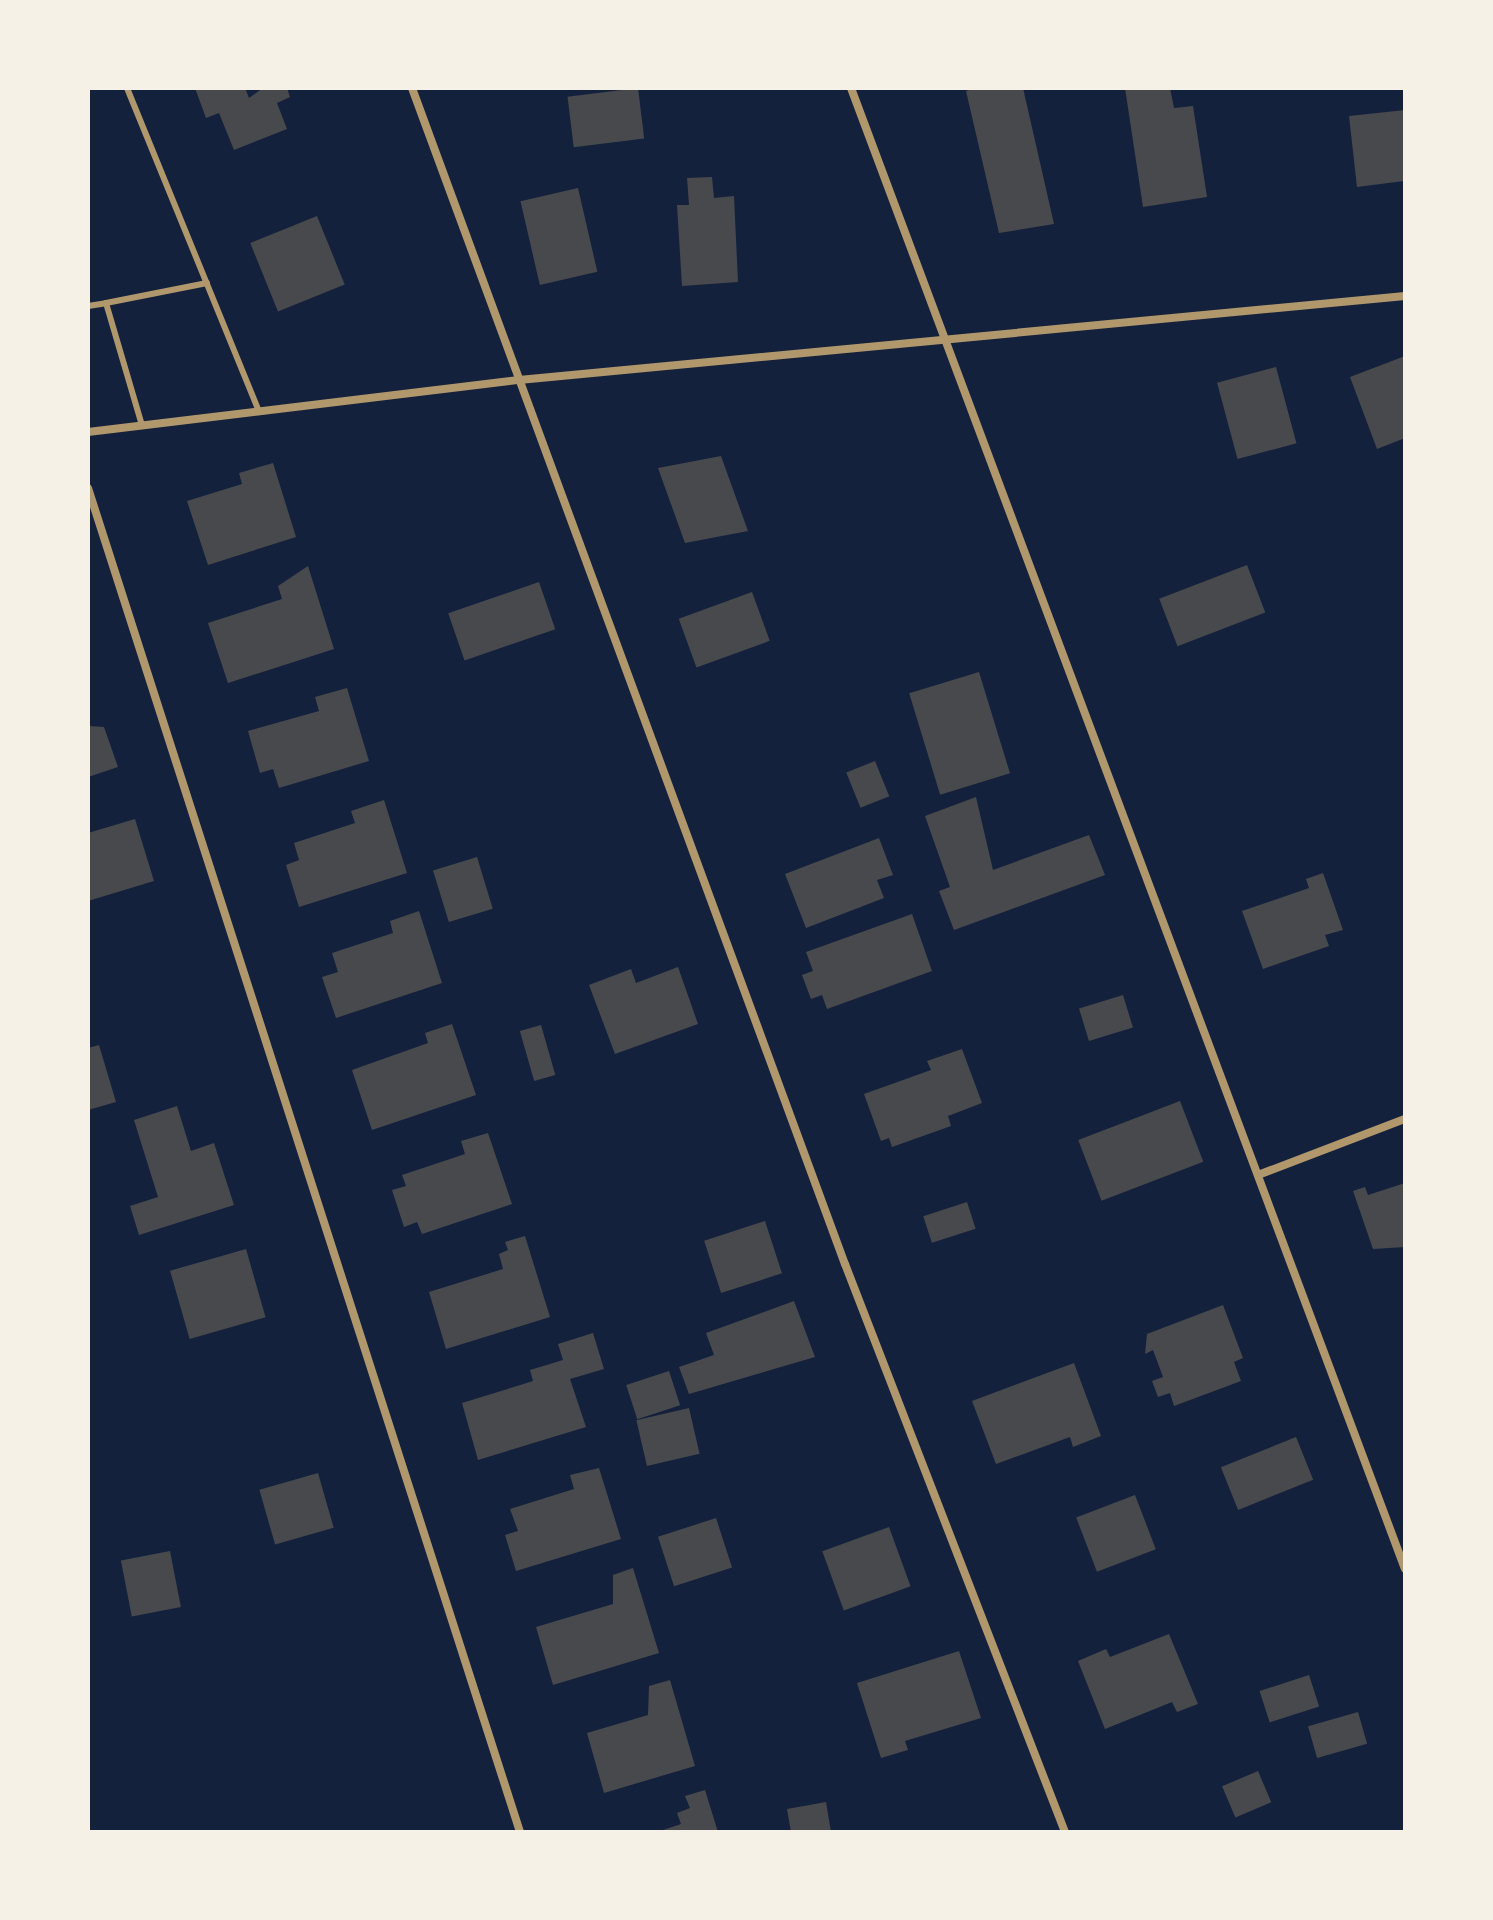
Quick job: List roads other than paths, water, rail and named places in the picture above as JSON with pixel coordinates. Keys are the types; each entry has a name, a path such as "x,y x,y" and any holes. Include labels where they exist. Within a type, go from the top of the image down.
{"street":[{"path":"412,88 845,1264 1065,1832"},
{"path":"851,88 1405,1569"},
{"path":"88,432 519,380 943,336 1405,296"},
{"path":"88,488 520,1832"},
{"path":"1258,1175 1405,1119"}],"lane":[{"path":"127,88 259,412"},
{"path":"88,306 207,283"},
{"path":"106,303 142,425"}]}
